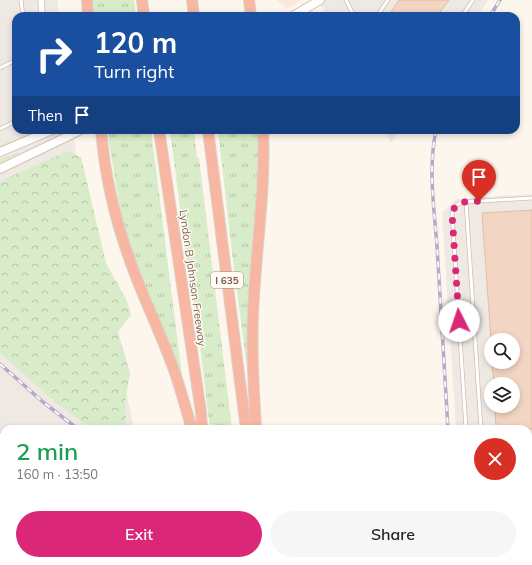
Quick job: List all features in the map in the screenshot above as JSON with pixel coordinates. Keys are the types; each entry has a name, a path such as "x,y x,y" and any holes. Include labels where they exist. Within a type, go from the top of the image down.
{"highway":[{"path":"87,0 88,12"},
{"path":"142,0 144,12"},
{"path":"192,0 194,12"},
{"path":"102,134 107,178 123,240 133,269 178,381 191,425"},
{"name":"Lyndon B Johnson Freeway","path":"160,134 202,425"},
{"name":"I 635","path":"209,134 245,425"},
{"path":"256,425 253,385 253,316 264,172 263,134"}],"main road":[{"path":"300,12 320,0"},
{"path":"0,152 43,134"},
{"path":"0,169 72,134"},
{"path":"26,141 32,154"}],"street":[{"path":"41,0 42,12"}],"lane":[{"path":"21,0 22,12"},
{"path":"346,0 352,12"},
{"path":"380,12 388,0"},
{"path":"465,12 473,0"},
{"path":"0,68 12,62"},
{"path":"0,129 12,123"},
{"path":"466,425 452,213 454,207 458,204 466,202 532,198"},
{"path":"466,202 481,425"}],"shaded area":[{"path":"0,0 58,0 58,12 12,12 12,134 74,134 76,154 133,425 0,425"},
{"path":"276,0 302,0 287,9"},
{"path":"318,0 488,0 480,12 325,12"},
{"path":"387,134 397,134 391,143"},
{"path":"532,194 532,425 456,425 442,213 457,199"}],"green space":[{"path":"92,0 134,0 136,12 94,12"},
{"path":"108,134 152,134 182,376 134,259 121,216"},
{"path":"171,134 194,134 197,158 199,158 232,425 210,425 198,328 187,263"},
{"path":"218,134 260,134 251,375 248,375"},
{"path":"68,151 81,157 106,263 127,301 131,315 118,332 130,373 125,403 126,425 86,425 54,401 0,353 0,181"},
{"path":"19,153 0,164 0,159"}],"building":[{"path":"399,0 449,0 440,12 391,12"},
{"path":"532,210 532,425 496,425 495,413 520,413 520,377 493,377 493,369 520,369 520,333 491,333 482,213"}],"railway":[{"path":"492,12 500,0"},
{"path":"435,134 432,159 432,188 448,425"},
{"path":"0,364 43,402 73,425"}],"route":[{"path":"459,321 452,213 454,207 458,204 479,201"}]}
